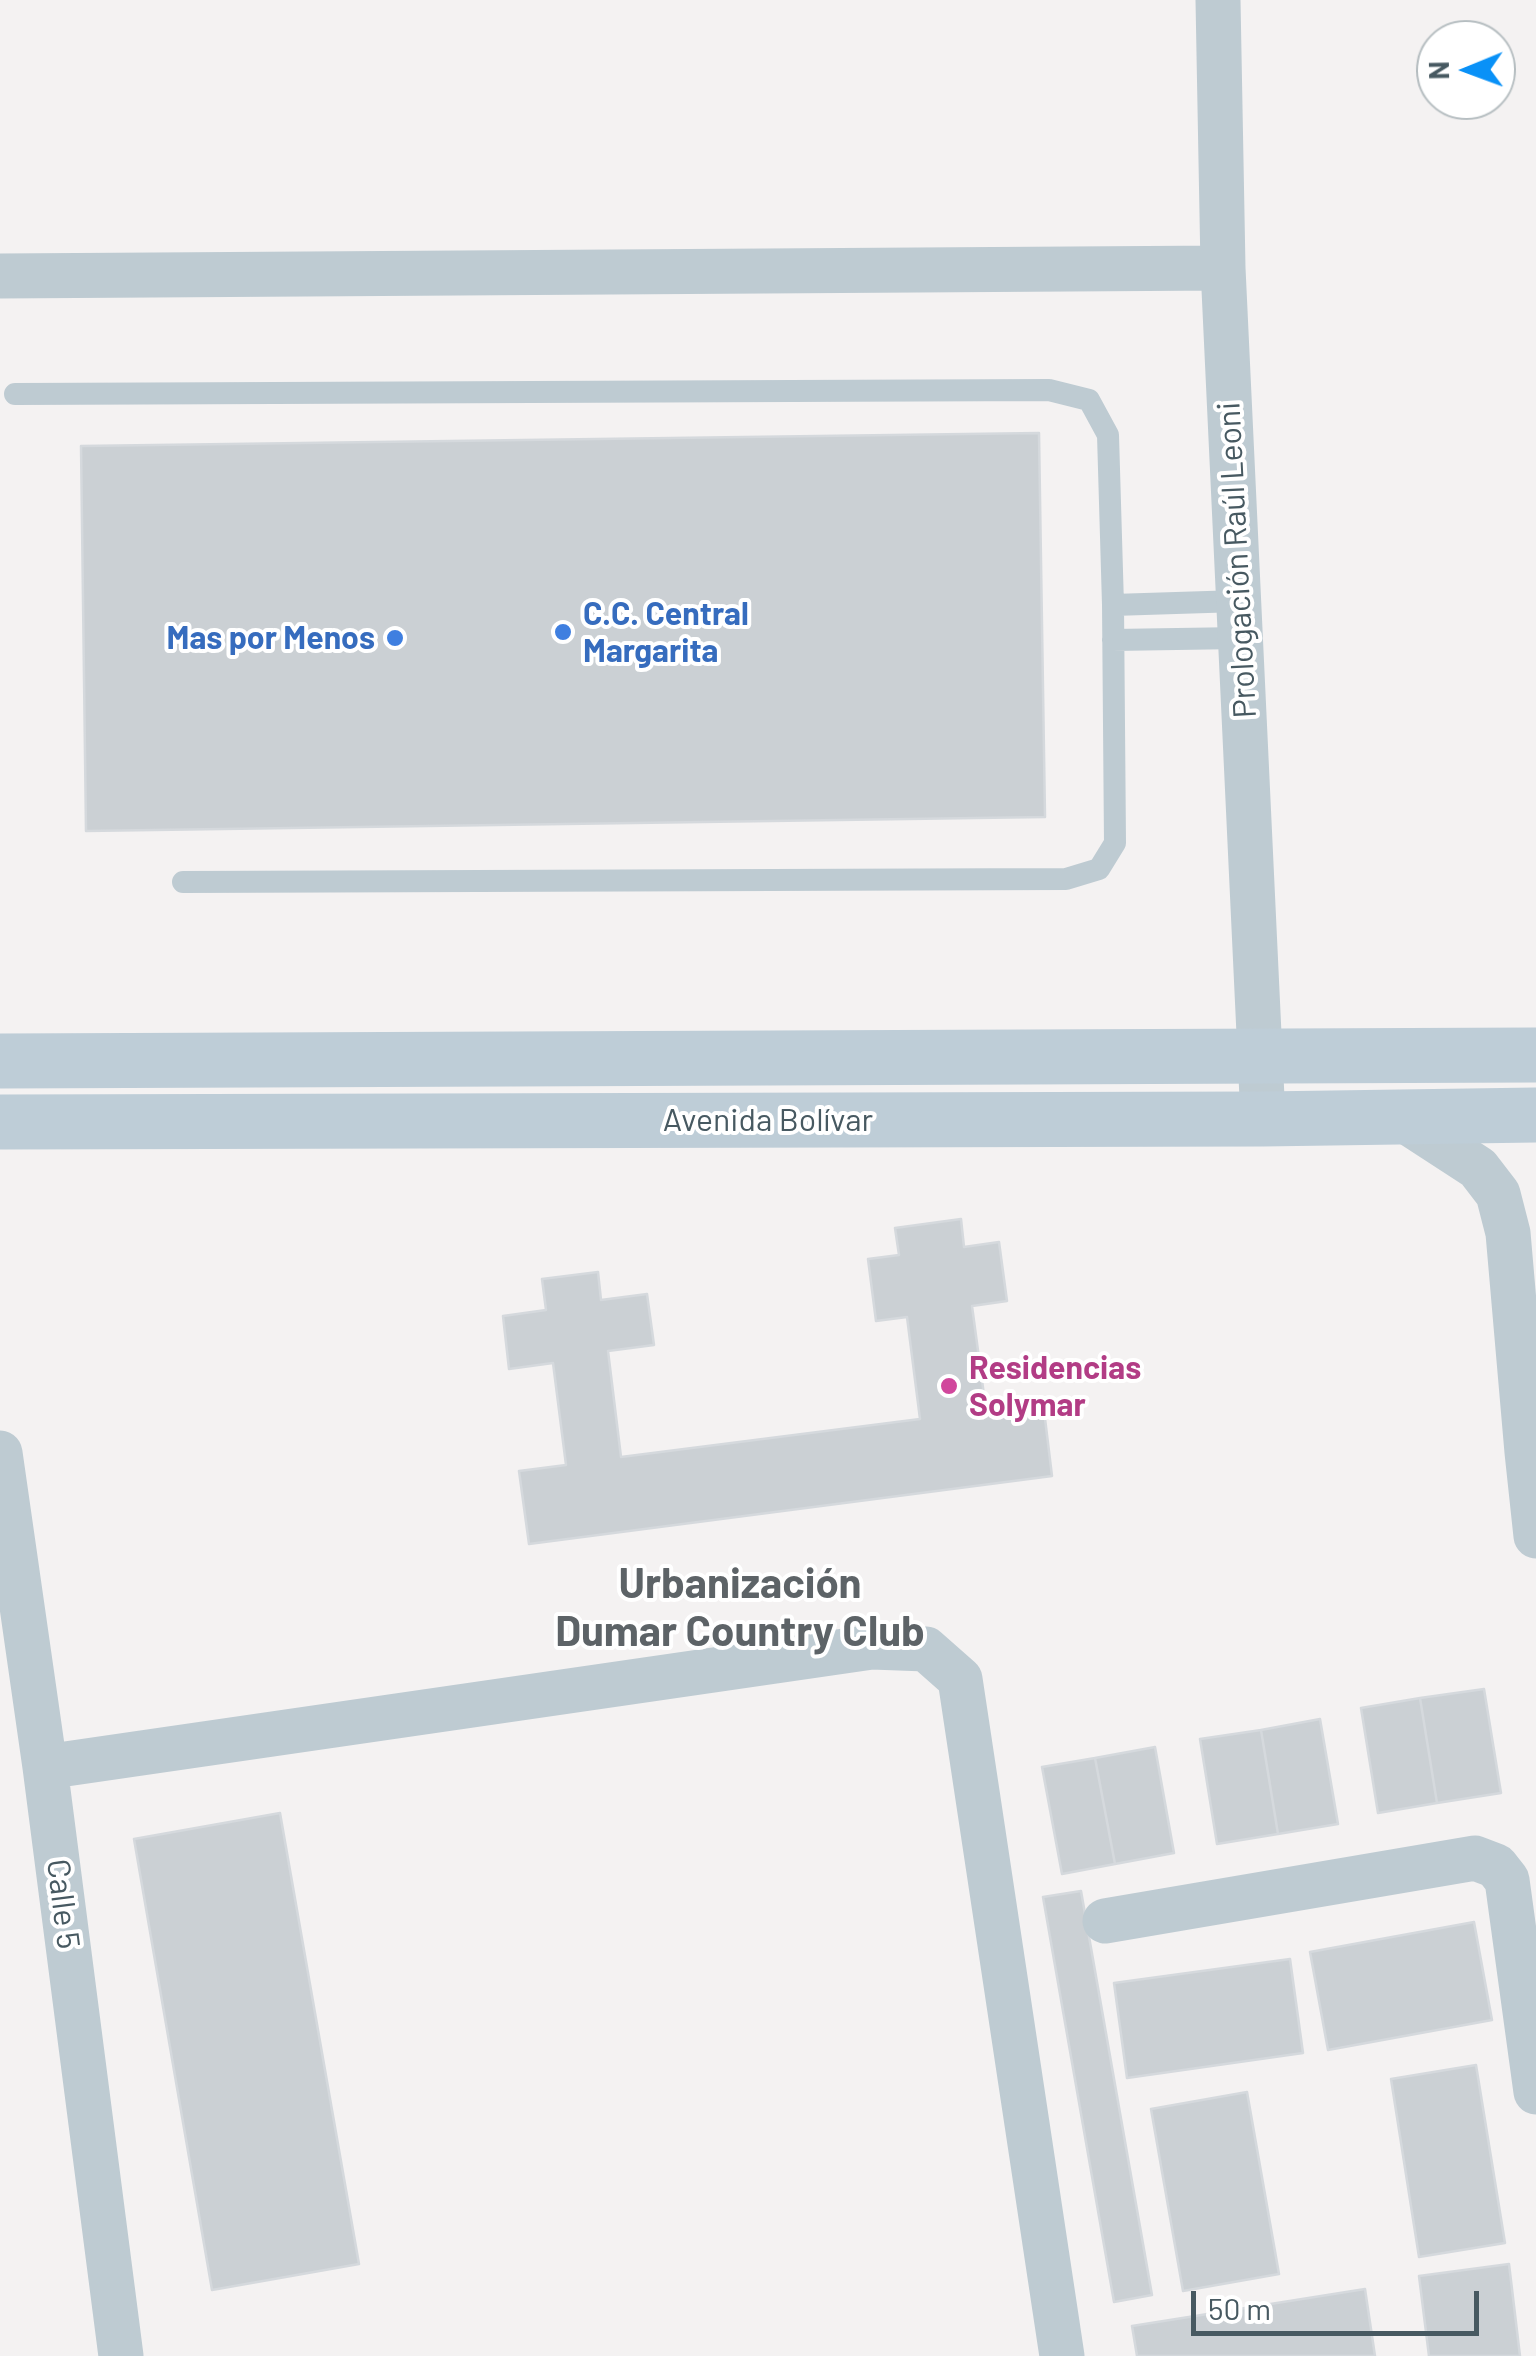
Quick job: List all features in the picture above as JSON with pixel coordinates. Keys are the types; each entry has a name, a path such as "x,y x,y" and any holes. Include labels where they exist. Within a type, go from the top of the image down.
{"street":[{"name":"Prologación Raúl Leoni","path":"1218,0 1223,268 1263,1119"},
{"path":"0,276 1223,268"},
{"name":"Avenida Bolívar","path":"0,1061 1536,1054"},
{"name":"Avenida Bolívar","path":"0,1122 1263,1119 1536,1114"},
{"path":"1398,1116 1478,1168 1498,1194 1508,1233 1536,1536"},
{"name":"Calle 5","path":"0,1453 45,1766 121,2356"},
{"path":"45,1766 872,1647 926,1648 960,1679 1062,2356"},
{"path":"1106,1921 1476,1858 1496,1866 1507,1880 1536,2092"}],"lane":[{"path":"15,394 1049,390 1089,400 1108,434 1115,843 1099,869 1066,880 183,882"},
{"path":"1113,605 1240,620"},
{"path":"1113,640 1240,620"}],"building":[{"name":"C.C. Central Margarita","path":"1039,433 1045,817 86,831 81,446"},
{"name":"Residencias Solymar","path":"961,1219 964,1247 999,1242 1007,1301 972,1306 986,1410 1043,1402 1052,1476 529,1544 519,1471 566,1465 553,1363 509,1369 503,1316 546,1310 542,1279 598,1272 601,1300 647,1294 654,1345 608,1351 621,1457 920,1419 907,1317 876,1321 868,1259 899,1255 895,1228"},
{"path":"1484,1689 1501,1793 1437,1803 1420,1698"},
{"path":"1420,1698 1437,1803 1378,1813 1361,1708"},
{"path":"1320,1719 1338,1824 1278,1834 1261,1730"},
{"path":"1261,1730 1278,1834 1217,1844 1200,1739"},
{"path":"1155,1747 1174,1853 1115,1864 1095,1758"},
{"path":"1095,1758 1115,1864 1062,1874 1042,1767"},
{"path":"280,1813 359,2264 212,2290 134,1839"},
{"path":"1081,1891 1152,2295 1114,2302 1043,1897"},
{"path":"1474,1922 1492,2020 1328,2050 1310,1952"},
{"path":"1290,1959 1303,2053 1127,2078 1114,1983"},
{"path":"1476,2065 1505,2243 1419,2257 1391,2079"},
{"path":"1247,2092 1279,2274 1183,2291 1151,2109"},
{"path":"1509,2264 1520,2356 1429,2356 1419,2276"},
{"path":"1365,2289 1375,2356 1137,2356 1132,2326"}],"place":[{"name":"C.C. Central Margarita","path":"563,632"},
{"name":"Mas por Menos","path":"395,638"},
{"name":"Residencias Solymar","path":"949,1386"}],"district":[{"name":"Urbanización Dumar Country Club","path":"740,1608"}]}
